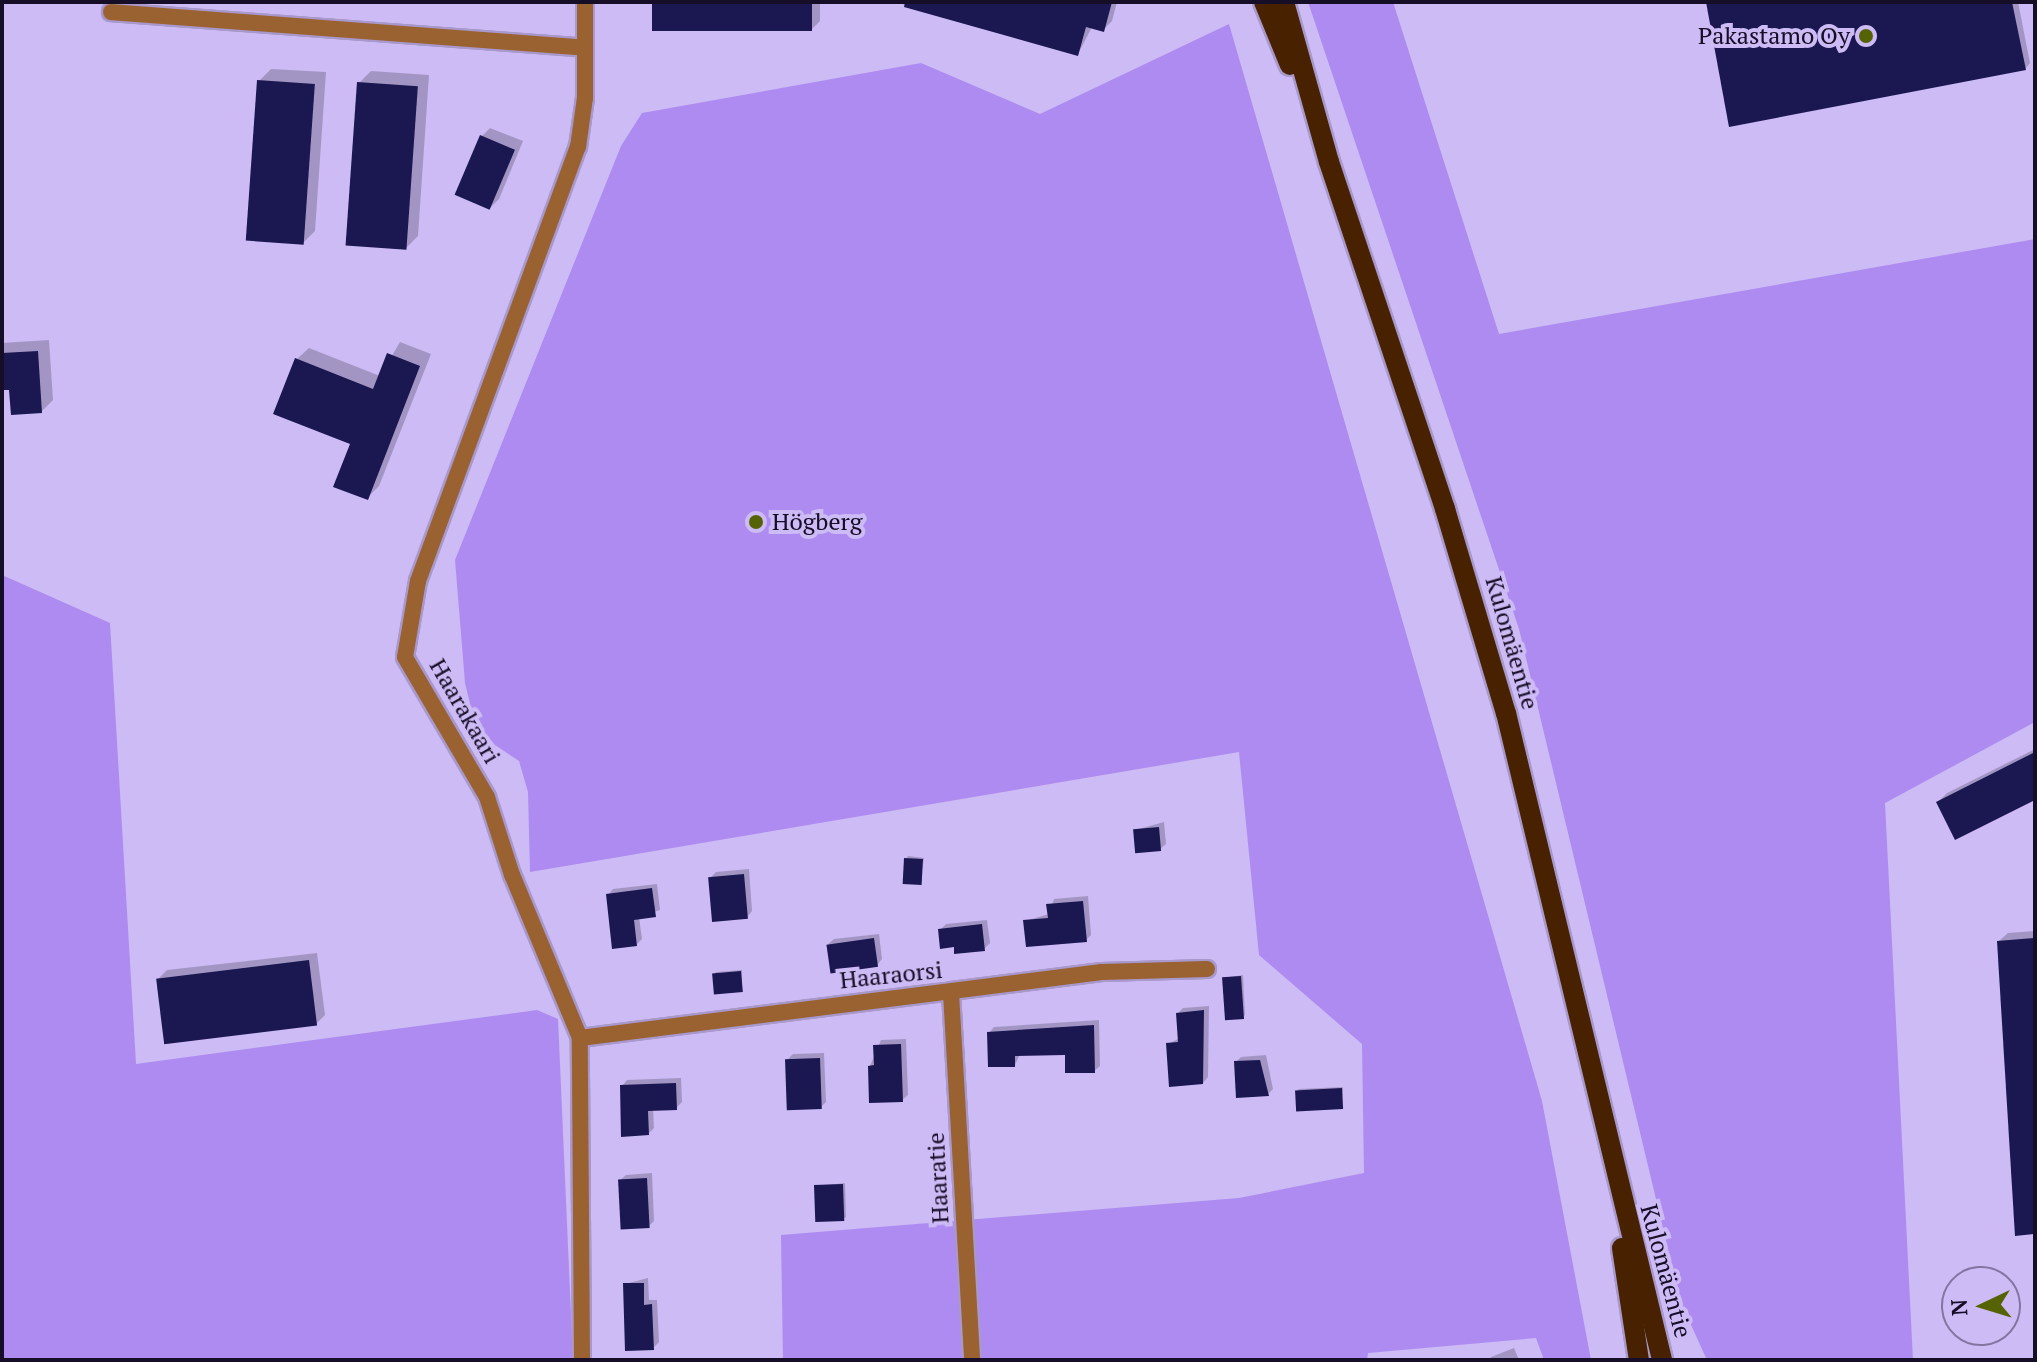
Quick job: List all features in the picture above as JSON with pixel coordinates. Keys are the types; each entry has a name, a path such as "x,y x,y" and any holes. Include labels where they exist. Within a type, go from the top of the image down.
{"main road":[{"name":"Kulomäentie","path":"1264,2 1329,162"},
{"name":"Kulomäentie","path":"1284,2 1329,162 1445,509 1506,713 1607,1149 1662,1360"},
{"name":"Kulomäentie","path":"1607,1149 1639,1360"}],"street":[{"name":"Haarakaari","path":"582,1360 580,1038 512,875 487,797 405,657 418,581 578,147 585,2"},
{"path":"111,12 165,10 585,48"},
{"name":"Haaraorsi","path":"580,1038 1102,972 1207,969"},
{"name":"Haaratie","path":"951,993 972,1360"}],"shaded area":[{"path":"1308,2 1393,2 1499,334 2035,239 2035,722 1885,803 1913,1360 1707,1360 1681,1303 1519,629"},
{"path":"1229,24 1542,1101 1591,1360 1544,1360 1536,1338 1368,1353 1367,1360 783,1360 781,1235 1239,1198 1364,1173 1362,1044 1259,955 1239,752 530,872 528,792 519,761 495,745 474,720 465,683 455,560 621,146 642,113 921,63 1040,114"},
{"path":"2,575 110,623 136,1064 537,1010 558,1019 573,1360 2,1360"}],"building":[{"path":"652,2 812,2 812,31 652,31"},
{"path":"905,2 1112,2 1104,32 1086,27 1078,56 904,7"},
{"name":"Pakastamo Oy","path":"1706,2 2012,2 2026,70 1729,127"},
{"path":"257,80 315,84 304,245 246,241"},
{"path":"357,82 418,86 406,250 346,246"},
{"path":"480,135 515,150 490,210 455,195"},
{"path":"38,351 42,413 11,415 9,390 2,390 2,353"},
{"path":"387,353 420,366 368,500 333,487 350,444 273,414 295,358 373,389"},
{"path":"2035,752 2035,800 1955,840 1936,802"},
{"path":"1159,827 1161,851 1135,853 1133,829"},
{"path":"904,858 923,859 922,885 903,884"},
{"path":"744,874 748,919 712,922 708,877"},
{"path":"652,888 656,917 634,920 637,946 612,949 606,894"},
{"path":"1083,901 1087,942 1026,947 1023,920 1048,918 1046,904"},
{"path":"982,924 985,951 954,954 954,947 940,949 938,929"},
{"path":"874,938 878,967 831,973 826,945"},
{"path":"2035,938 2035,1234 2015,1236 1997,941"},
{"path":"309,960 317,1026 164,1044 156,979"},
{"path":"741,971 743,992 714,994 712,974"},
{"path":"1241,976 1244,1019 1225,1020 1222,977"},
{"path":"1204,1010 1203,1084 1169,1087 1166,1043 1178,1042 1176,1013"},
{"path":"1094,1025 1095,1073 1065,1073 1065,1055 1015,1056 1015,1067 988,1067 987,1032"},
{"path":"901,1044 903,1102 869,1103 868,1066 874,1065 873,1045"},
{"path":"820,1058 822,1109 787,1110 785,1059"},
{"path":"1260,1060 1269,1096 1236,1098 1234,1061"},
{"path":"676,1083 677,1110 648,1111 649,1135 621,1137 620,1085"},
{"path":"1342,1088 1343,1109 1296,1111 1295,1090"},
{"path":"647,1178 650,1228 621,1229 618,1180"},
{"path":"843,1184 844,1221 815,1222 814,1185"},
{"path":"623,1283 644,1283 644,1305 652,1304 654,1350 625,1351"}],"place":[{"name":"Pakastamo Oy","path":"1866,36"},
{"name":"Högberg","path":"756,522"}]}
